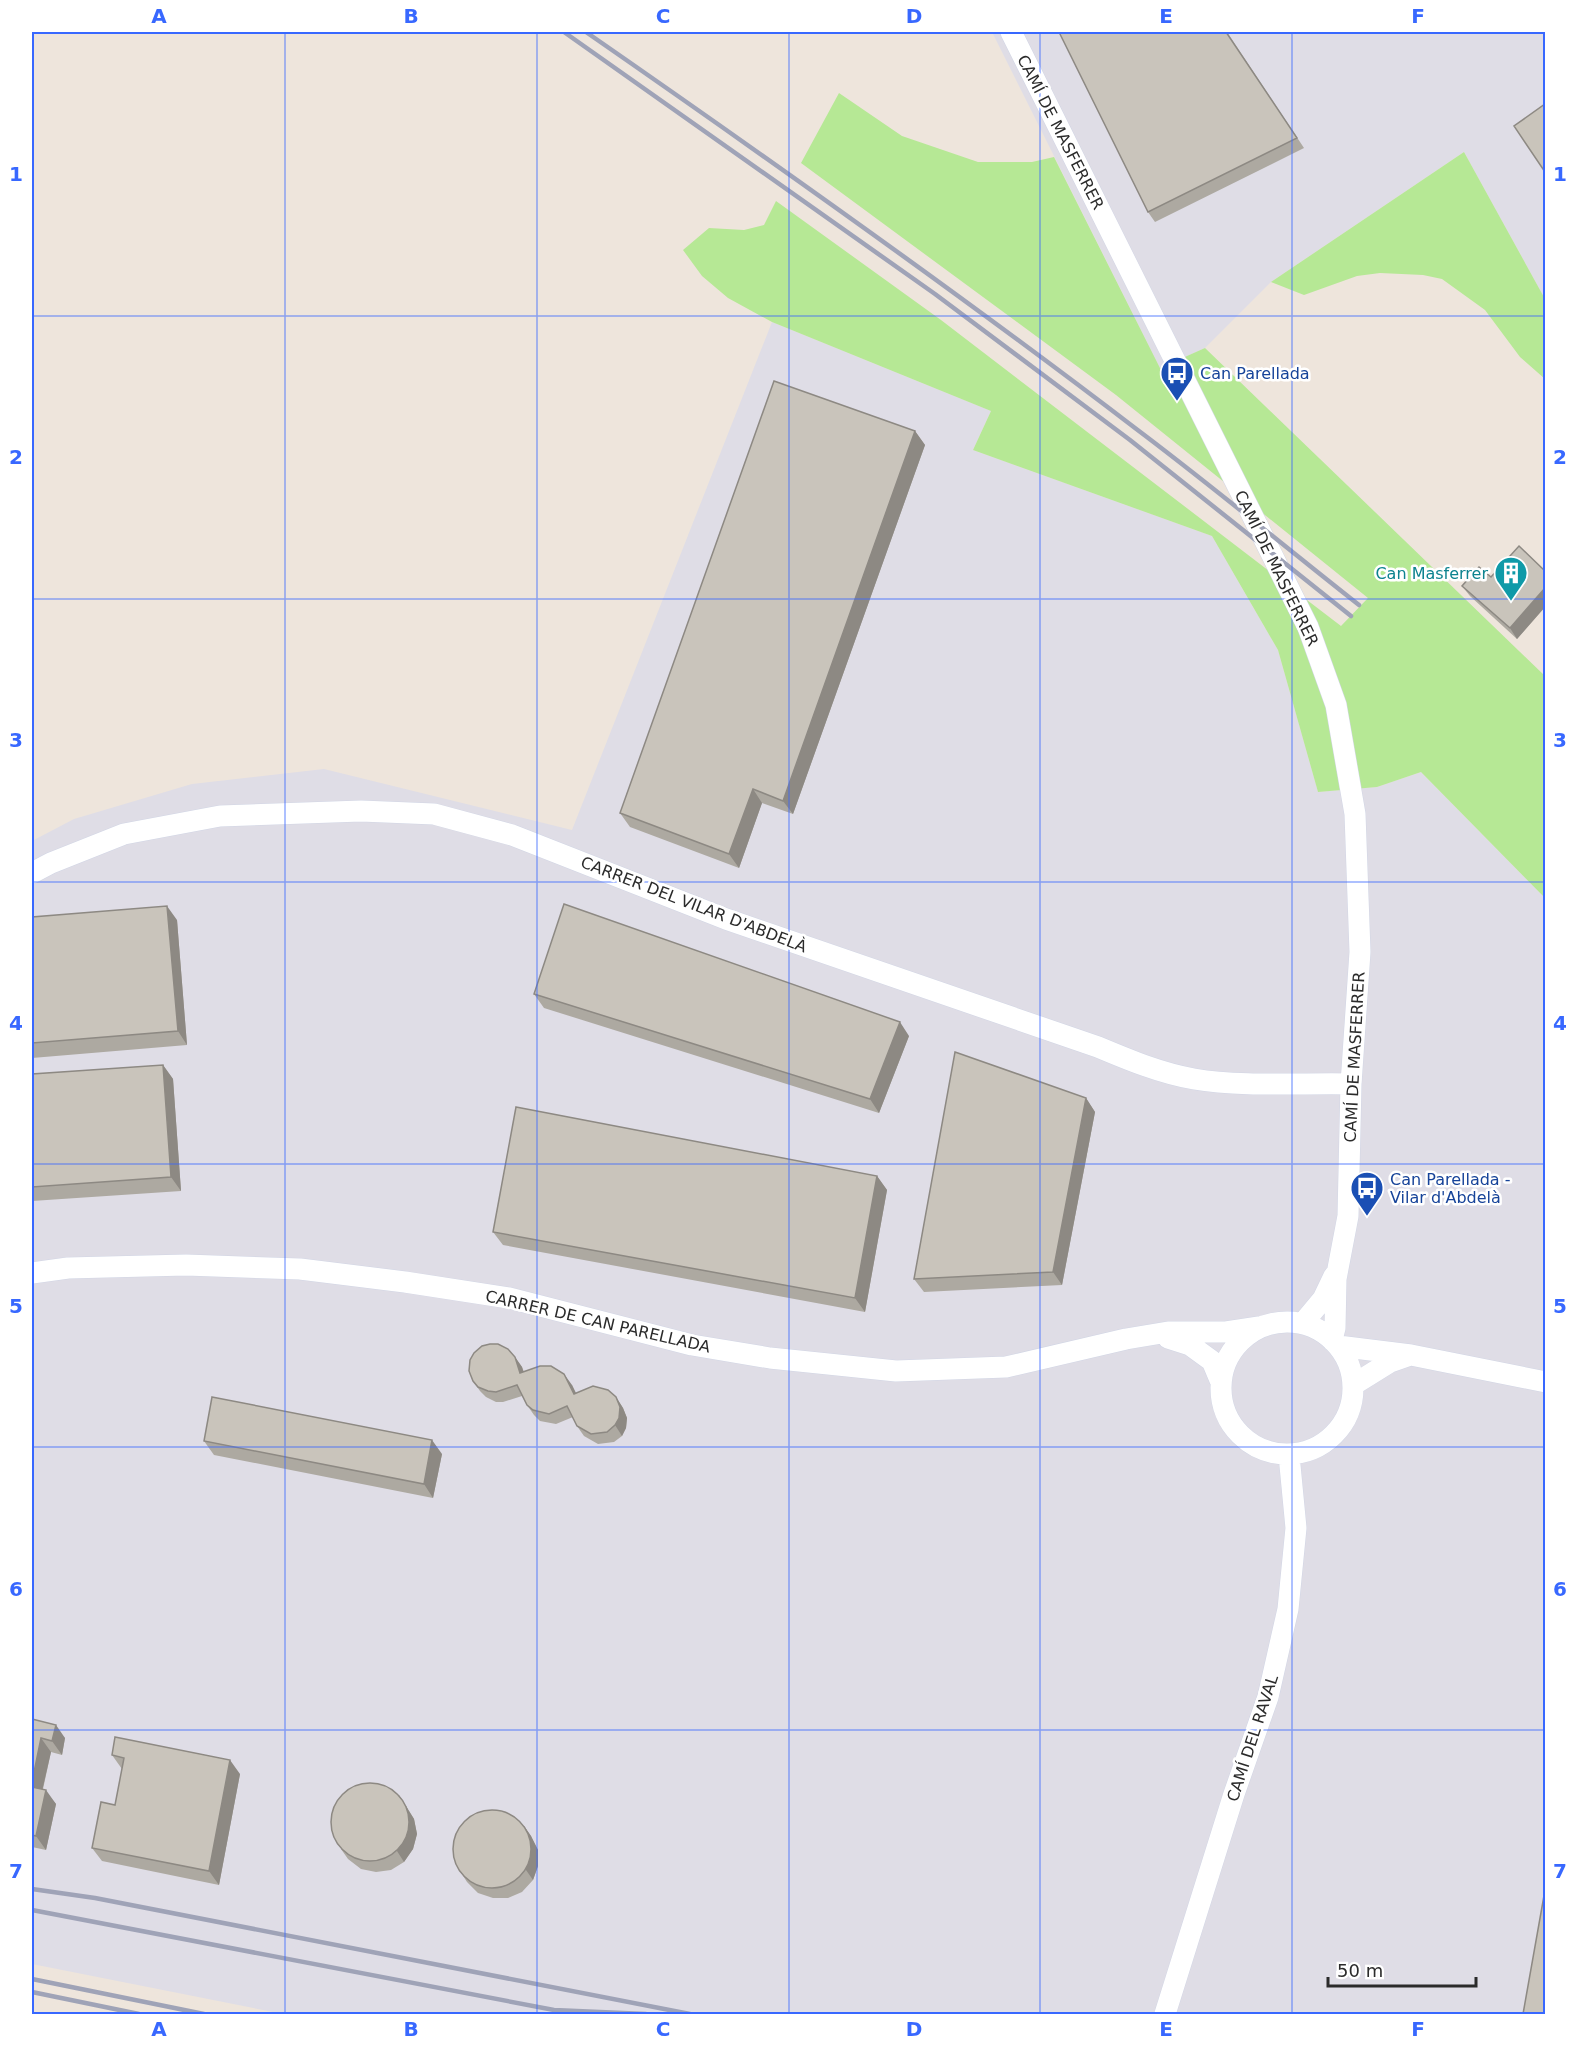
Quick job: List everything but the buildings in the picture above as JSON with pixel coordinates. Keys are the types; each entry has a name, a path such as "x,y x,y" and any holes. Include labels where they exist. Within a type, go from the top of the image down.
{"street":[{"name":"CAMÍ DE MASFERRER","path":"1011,32 1308,627 1336,705 1355,814 1360,952 1351,1084 1348,1216 1336,1279 1335,1343"},
{"name":"CARRER DEL VILAR D'ABDELÀ","path":"32,873 124,834 220,816 361,811 434,814 512,835 726,919 1098,1047 1143,1066 1195,1079 1242,1083 1351,1084"},
{"name":"CAMÍ DE MASFERRER","path":"1303,1323 1323,1299 1340,1259"},
{"name":"CARRER DE CAN PARELLADA","path":"32,1273 68,1268 186,1265 300,1269 509,1298 692,1345 842,1367 896,1371 1006,1367 1126,1339 1168,1332 1226,1332 1258,1327"},
{"path":"1281,1321 1303,1323 1323,1332 1335,1343 1349,1364 1353,1384 1351,1406 1342,1425 1328,1440 1310,1450 1289,1455 1267,1452 1246,1441 1231,1424 1222,1403 1221,1380 1227,1358 1240,1340 1258,1327 1281,1321"},
{"name":"CARRER DE CAN PARELLADA","path":"1126,1339 1166,1337 1190,1345 1212,1360 1221,1380"},
{"path":"1335,1343 1411,1355 1545,1382"},
{"path":"1353,1384 1390,1362 1411,1355"},
{"name":"CAMÍ DEL RAVAL","path":"1164,2014 1234,1794 1268,1697 1288,1609 1296,1528 1289,1455"}],"shaded area":[{"path":"992,32 1545,32 1545,299 1464,152 1271,282 1205,348 1160,368"},
{"path":"772,322 991,411 973,450 1212,536 1278,650 1318,792 1377,787 1421,772 1545,898 1545,2014 283,2014 32,1964 32,841 74,819 192,784 324,769 572,830"}],"green space":[{"path":"839,93 902,136 978,162 1032,162 1054,157 1160,368 1205,348 1545,676 1545,898 1421,772 1377,787 1318,792 1278,650 1212,536 973,450 991,411 772,322 728,298 702,276 683,250 709,228 744,230 764,225 776,201 941,320 1341,626 1368,598 1116,395 801,163"},
{"path":"1464,152 1545,299 1545,379 1520,357 1485,310 1442,279 1423,275 1380,273 1357,276 1304,295 1271,282"}],"railway":[{"path":"564,32 935,294 1130,440 1351,616"},
{"path":"586,32 1000,326 1219,493 1359,605"},
{"path":"32,1889 95,1898 690,2014"},
{"path":"32,1910 554,2010 646,2014"},
{"path":"32,1979 204,2014"},
{"path":"32,1992 139,2014"}],"place":[{"name":"Can Parellada","path":"1177,402"},
{"name":"Can Masferrer","path":"1511,602"},
{"name":"Can Parellada - Vilar d'Abdelà","path":"1367,1217"}]}
